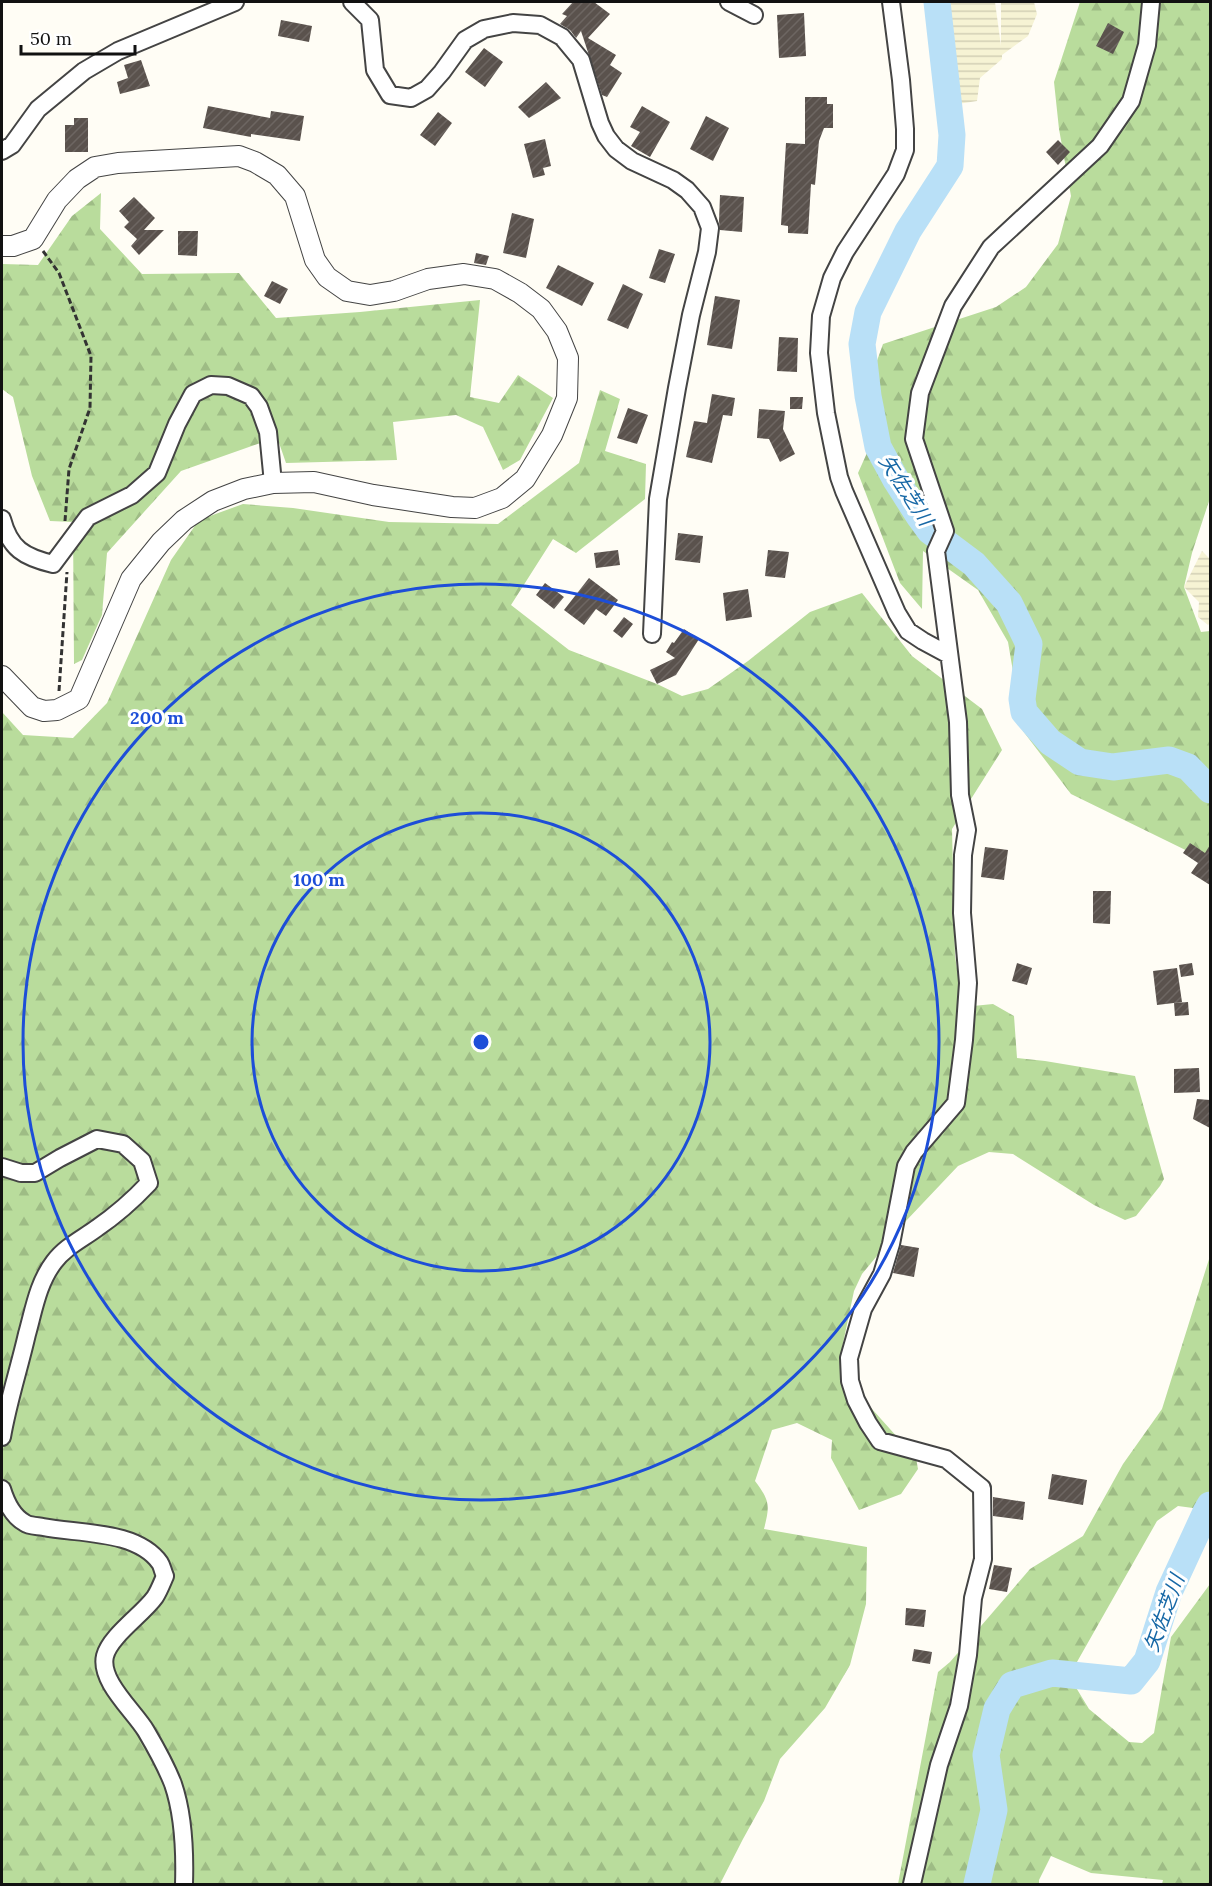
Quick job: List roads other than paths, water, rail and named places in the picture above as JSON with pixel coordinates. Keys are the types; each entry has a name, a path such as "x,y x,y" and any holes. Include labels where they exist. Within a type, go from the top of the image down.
{"street":[{"path":"2,151 12,145 38,109 84,71 118,51 235,2"},
{"path":"352,2 370,20 375,70 390,95 411,98 427,89 465,39 484,29 513,23 540,25 562,37 581,60 600,123 616,149 632,161 673,180 687,190 702,207 710,228 707,252 691,315 658,499 651,634"},
{"path":"729,2 754,15"},
{"path":"891,2 902,90 905,150 896,174 845,252 832,278 821,316 819,353 826,412 844,491 897,613 908,631 949,655"},
{"path":"912,1884 939,1765 958,1706 968,1655 973,1598 983,1559 982,1488 946,1459 880,1441 856,1401 850,1381 849,1358 863,1309 882,1274 891,1244 906,1166 914,1152 956,1103 968,983 962,913 963,855 967,830 960,795 958,722 936,551 945,531 914,439 920,393 953,306 991,247 1100,146 1131,101 1147,45 1151,2"},
{"path":"2,246 13,246 33,239 57,200 77,179 96,167 239,156 277,175 295,196 315,260 327,277 348,291 370,295 394,291 428,279 464,274 495,279 520,293 541,309 557,331 568,358 567,398 552,435 525,479 502,498 476,508 452,507 373,495 314,482 273,483 244,489 213,501 184,520 161,542 131,579 79,699 57,710 44,711 32,706 2,676"},
{"path":"2,519 6,534 16,549 33,559 53,564 88,517 132,495 157,473 177,424 193,394 212,385 228,386 251,396 260,407 268,432 273,483"},
{"path":"2,1167 21,1173 35,1173 97,1140 123,1144 142,1161 148,1183 134,1199 98,1228 70,1246 54,1262 37,1294 9,1399 2,1437"},
{"path":"2,1489 9,1507 25,1523 129,1541 160,1563 165,1576 155,1597 116,1639 105,1655 105,1667 112,1685 144,1728 159,1754 173,1785 182,1825 184,1884"}],"waterway":[{"name":"矢佐芝川","path":"937,2 952,135 950,166 908,231 868,312 862,344 868,396 878,447 896,480 930,531 974,564 1009,603 1029,644 1022,699 1024,712 1050,742 1080,762 1113,767 1169,760 1188,767 1210,790"},
{"name":"矢佐芝川","path":"977,1884 994,1810 986,1755 997,1709 1012,1685 1052,1673 1131,1681 1147,1661 1169,1592 1210,1505"}]}
